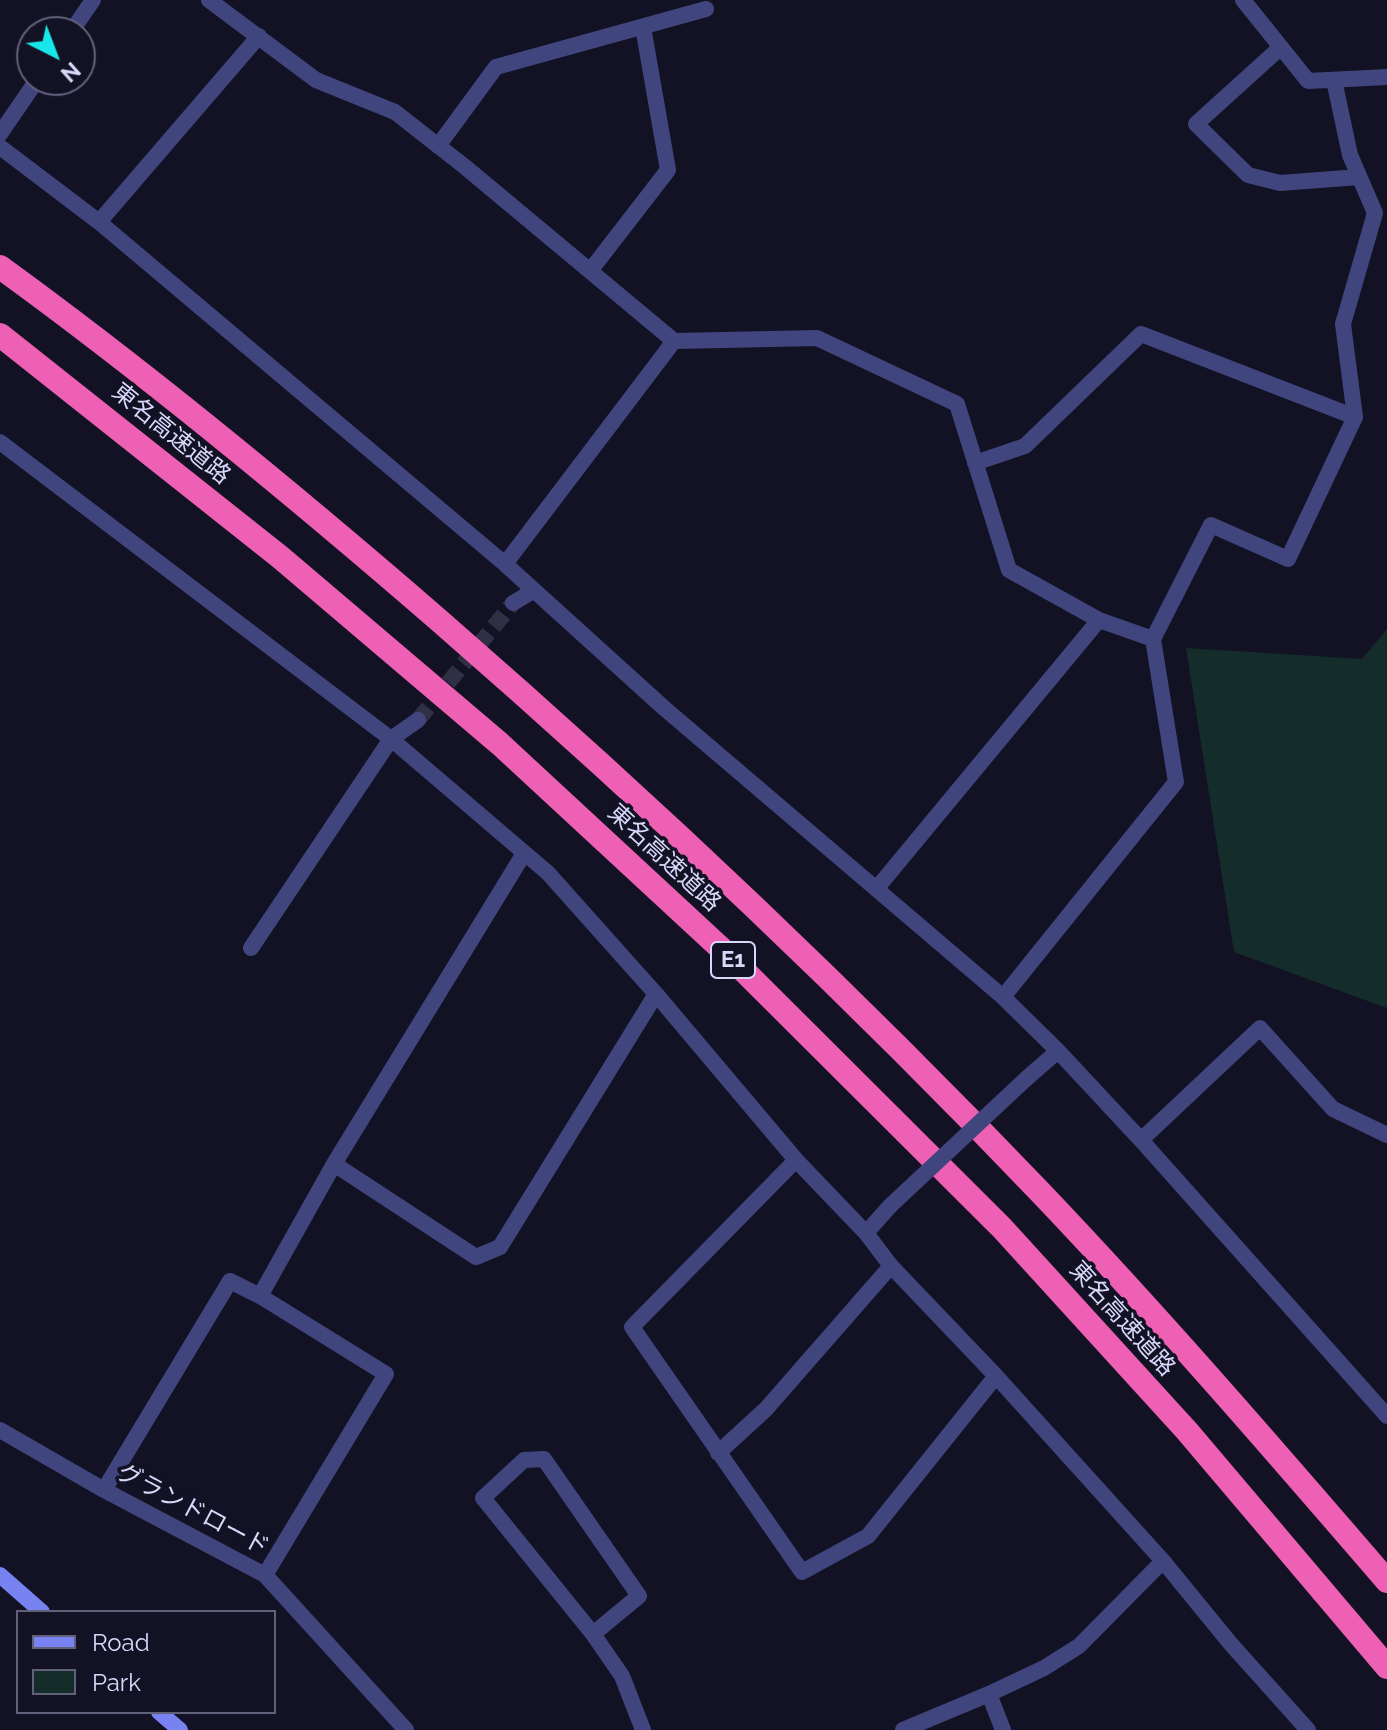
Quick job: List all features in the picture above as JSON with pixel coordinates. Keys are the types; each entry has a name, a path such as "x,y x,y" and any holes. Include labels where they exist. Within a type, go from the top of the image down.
{"highway":[{"name":"東名高速道路","path":"0,267 318,516 536,705 765,916 1040,1192 1227,1394 1387,1581"},
{"name":"東名高速道路","path":"0,335 280,557 477,724 728,955 1002,1228 1187,1431 1387,1667"}],"main road":[{"path":"0,1575 40,1610"},
{"path":"161,1714 180,1730"}],"street":[{"path":"209,0 316,80 395,112 674,341 817,338 957,404 1009,570 1099,620 1153,639"},
{"path":"1243,0 1308,81 1387,77"},
{"path":"438,146 496,67 706,9"},
{"path":"590,271 668,170 643,27"},
{"path":"99,222 259,36"},
{"path":"1281,47 1196,124 1248,175 1280,183 1359,177"},
{"path":"1003,997 1176,782 1153,639 1211,525 1288,559 1355,417 1343,324 1375,213 1350,155 1334,80"},
{"path":"0,134 26,96"},
{"path":"0,147 99,222 505,564 664,708 1003,997 1141,1140 1387,1416"},
{"path":"975,463 1025,446 1141,334 1355,417"},
{"path":"505,564 674,341"},
{"path":"0,442 391,739 523,855 548,873 656,994 796,1160 1163,1561 1230,1643 1308,1730"},
{"path":"513,603 533,591"},
{"path":"877,888 1099,620"},
{"path":"251,948 391,739 418,720"},
{"path":"260,1296 334,1164 523,855"},
{"path":"334,1164 476,1257 500,1247 656,994"},
{"path":"1141,1140 1260,1028 1333,1109 1387,1135"},
{"path":"866,1233 890,1206 1058,1051"},
{"path":"796,1160 632,1327 802,1572 868,1536 996,1376"},
{"path":"718,1453 766,1409 891,1266"},
{"path":"104,1490 230,1281 260,1296 386,1374 265,1575"},
{"name":"グランドロード","path":"0,1430 104,1490 265,1575 406,1730"},
{"path":"593,1634 639,1596 544,1459 524,1460 483,1498 593,1634 622,1676 643,1730"},
{"path":"903,1730 1044,1668 1079,1646 1163,1561"},
{"path":"989,1694 1003,1730"}],"green space":[{"path":"1387,629 1387,1008 1234,952 1186,648 1362,659"}],"tunnel":[{"path":"418,720 513,603"}]}
